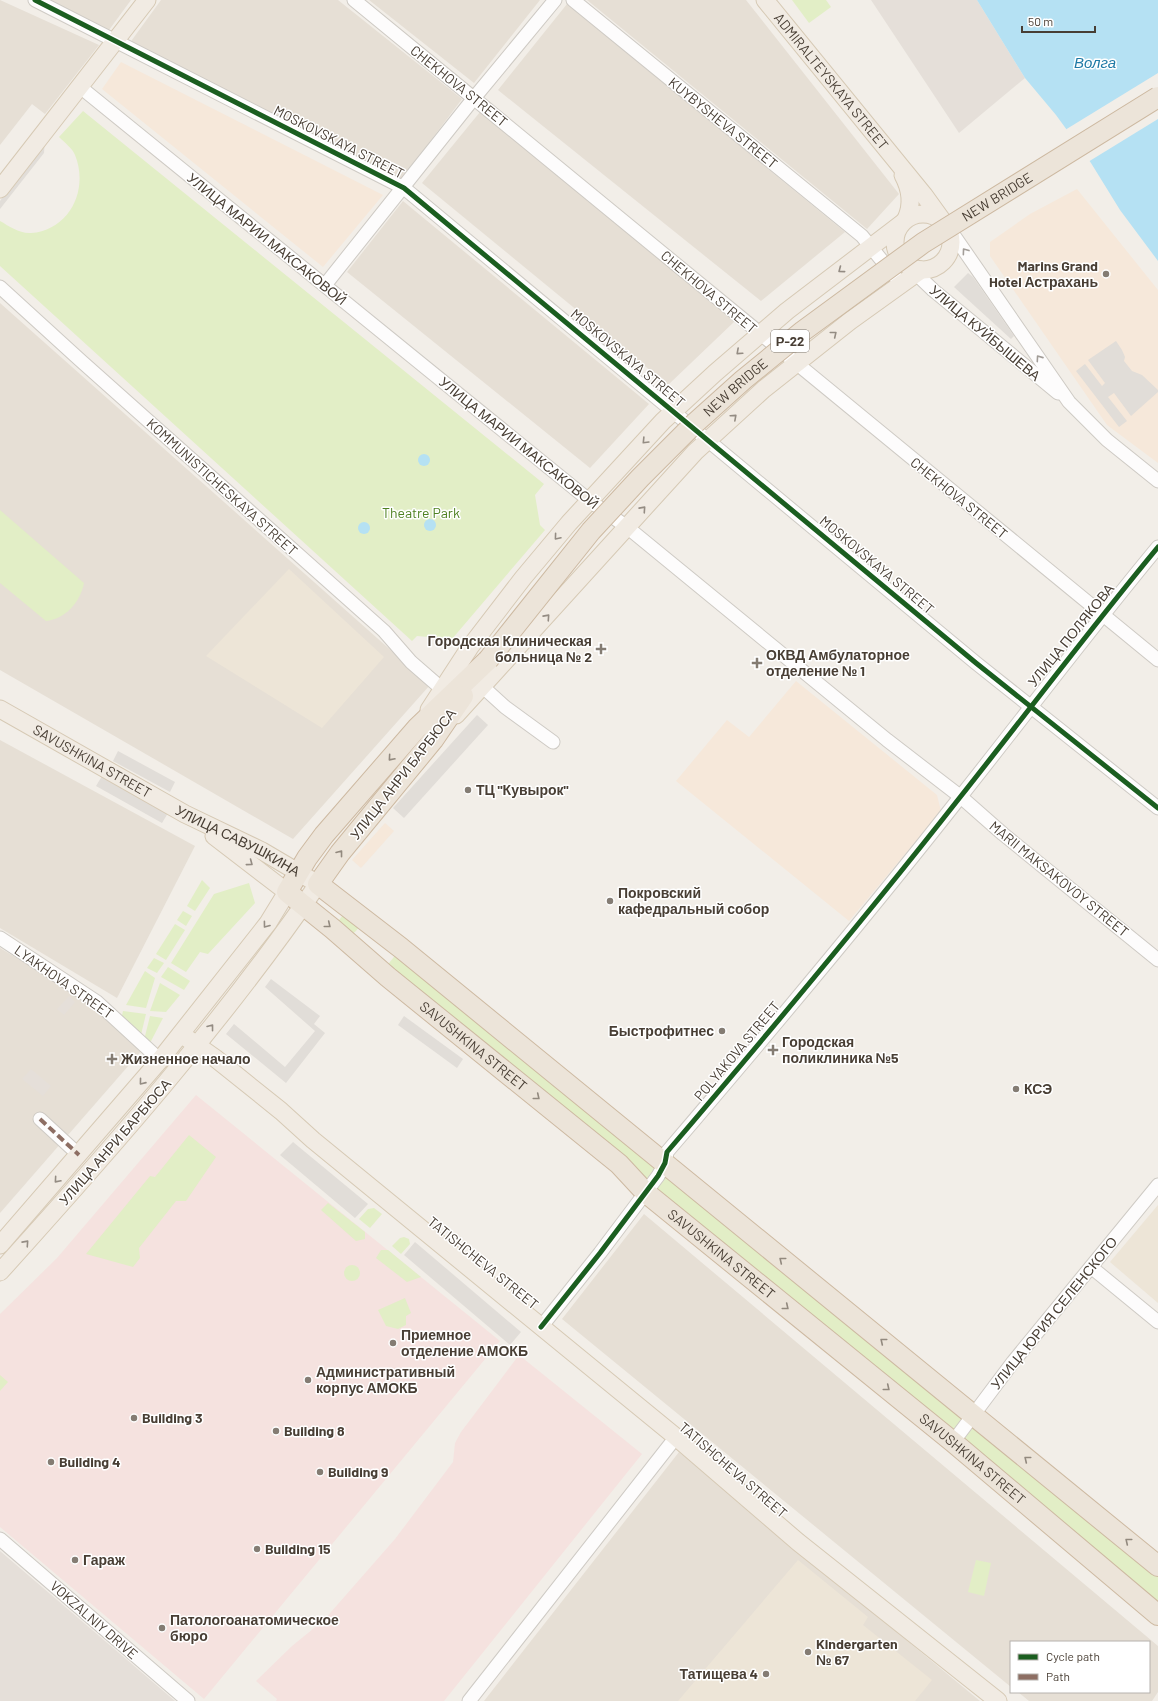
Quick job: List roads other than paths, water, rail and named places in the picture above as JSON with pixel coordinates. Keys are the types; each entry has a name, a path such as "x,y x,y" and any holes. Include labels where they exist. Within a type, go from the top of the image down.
{"highway":[{"name":"NEW BRIDGE","path":"488,660 591,531 640,478 694,424 743,380 803,331 923,243 1158,98"},
{"name":"УЛИЦА АНРИ БАРБЮСА","path":"287,892 318,842 417,728 488,660"},
{"name":"УЛИЦА АНРИ БАРБЮСА","path":"318,884 340,853 433,740 488,660"},
{"path":"318,884 401,948 1158,1566"},
{"name":"SAVUSHKINA STREET","path":"287,892 382,972 620,1164 645,1192 953,1442 1158,1615"},
{"path":"382,972 401,948"}],"main road":[{"path":"0,189 147,0"},
{"name":"ADMIRALTEYSKAYA STREET","path":"766,0 896,163"},
{"path":"896,163 924,195 945,223 951,235 952,244 945,260 930,270 913,269 897,252 895,246 897,231 904,222 910,210 911,200 906,180 896,163"},
{"path":"417,728 470,647 523,578 624,462 674,411 787,311 915,214 924,213 934,215 945,223"},
{"path":"433,740 483,687 695,452 764,389 850,321 901,284 913,269"},
{"name":"SAVUSHKINA STREET","path":"0,709 185,814"},
{"name":"УЛИЦА САВУШКИНА","path":"185,814 262,851 318,884"},
{"name":"УЛИЦА САВУШКИНА","path":"185,814 287,892"},
{"name":"УЛИЦА АНРИ БАРБЮСА","path":"2,1267 153,1100 283,935 318,884"},
{"name":"УЛИЦА АНРИ БАРБЮСА","path":"0,1245 160,1060 268,924 287,892"},
{"name":"TATISHCHEVA STREET","path":"181,1034 196,1046 216,1058 313,1140 676,1437 798,1542 998,1701"}],"street":[{"name":"MOSKOVSKAYA STREET","path":"35,0 404,188 970,658 1031,705 1158,808"},
{"name":"CHEKHOVA STREET","path":"354,0 796,365 1158,660"},
{"path":"325,285 404,188 474,98 555,0"},
{"name":"KUYBYSHEVA STREET","path":"573,0 862,236 901,284"},
{"name":"УЛИЦА МАРИИ МАКСАКОВОЙ","path":"79,86 590,501 627,527 888,740 961,797"},
{"path":"945,223 1069,402 1107,440 1158,481"},
{"name":"УЛИЦА КУЙБЫШЕВА","path":"913,269 1069,402"},
{"name":"KOMMUNISTICHESKAYA STREET","path":"0,287 86,366 384,632 411,662 442,690"},
{"name":"УЛИЦА ПОЛЯКОВА","path":"961,797 1031,705 1158,547"},
{"path":"483,687 505,707 553,742"},
{"name":"MARII MAKSAKOVOY STREET","path":"961,797 1003,834 1158,960"},
{"name":"POLYAKOVA STREET","path":"541,1327 600,1253 658,1176 665,1163 667,1152 826,962 961,797"},
{"name":"LYAKHOVA STREET","path":"0,938 97,1002 160,1060"},
{"path":"40,1119 78,1155"},
{"name":"УЛИЦА ЮРИЯ СЕЛЕНСКОГО","path":"953,1442 1013,1362 1158,1185"},
{"path":"1091,1267 1158,1322"},
{"path":"468,1701 676,1437"},
{"name":"VOKZALNIY DRIVE","path":"0,1539 188,1701"}],"water":[{"name":"Волга","path":"977,0 1158,0 1158,261 1120,210 1091,163 1056,115 1025,78"},
{"path":"422,454 426,454 430,460 426,466 422,466 418,462 418,458"},
{"path":"428,519 432,519 436,525 432,531 428,531 424,527 424,523"},
{"path":"362,522 366,522 370,528 366,534 362,534 358,530 358,526"}],"place":[{"name":"Marins Grand Hotel Астрахань","path":"1106,274"},
{"name":"Городская Клиническая больница № 2","path":"601,649"},
{"name":"ОКВД Амбулаторное отделение № 1","path":"757,663"},
{"name":"ТЦ \"Кувырок\"","path":"468,790"},
{"name":"Покровский кафедральный собор","path":"610,901"},
{"name":"Быстрофитнес","path":"722,1031"},
{"name":"Городская поликлиника №5","path":"773,1050"},
{"name":"Жизненное начало","path":"112,1059"},
{"name":"КСЭ","path":"1016,1089"},
{"name":"Приемное отделение АМОКБ","path":"393,1343"},
{"name":"Административный корпус АМОКБ","path":"308,1380"},
{"name":"Building 3","path":"134,1418"},
{"name":"Building 8","path":"276,1431"},
{"name":"Building 4","path":"51,1462"},
{"name":"Building 9","path":"320,1472"},
{"name":"Building 15","path":"257,1549"},
{"name":"Гараж","path":"75,1560"},
{"name":"Патологоанатомическое бюро","path":"162,1628"},
{"name":"Kindergarten № 67","path":"808,1652"},
{"name":"Татищева 4","path":"766,1674"}],"park label":[{"name":"Theatre Park","path":"421,513"}]}
